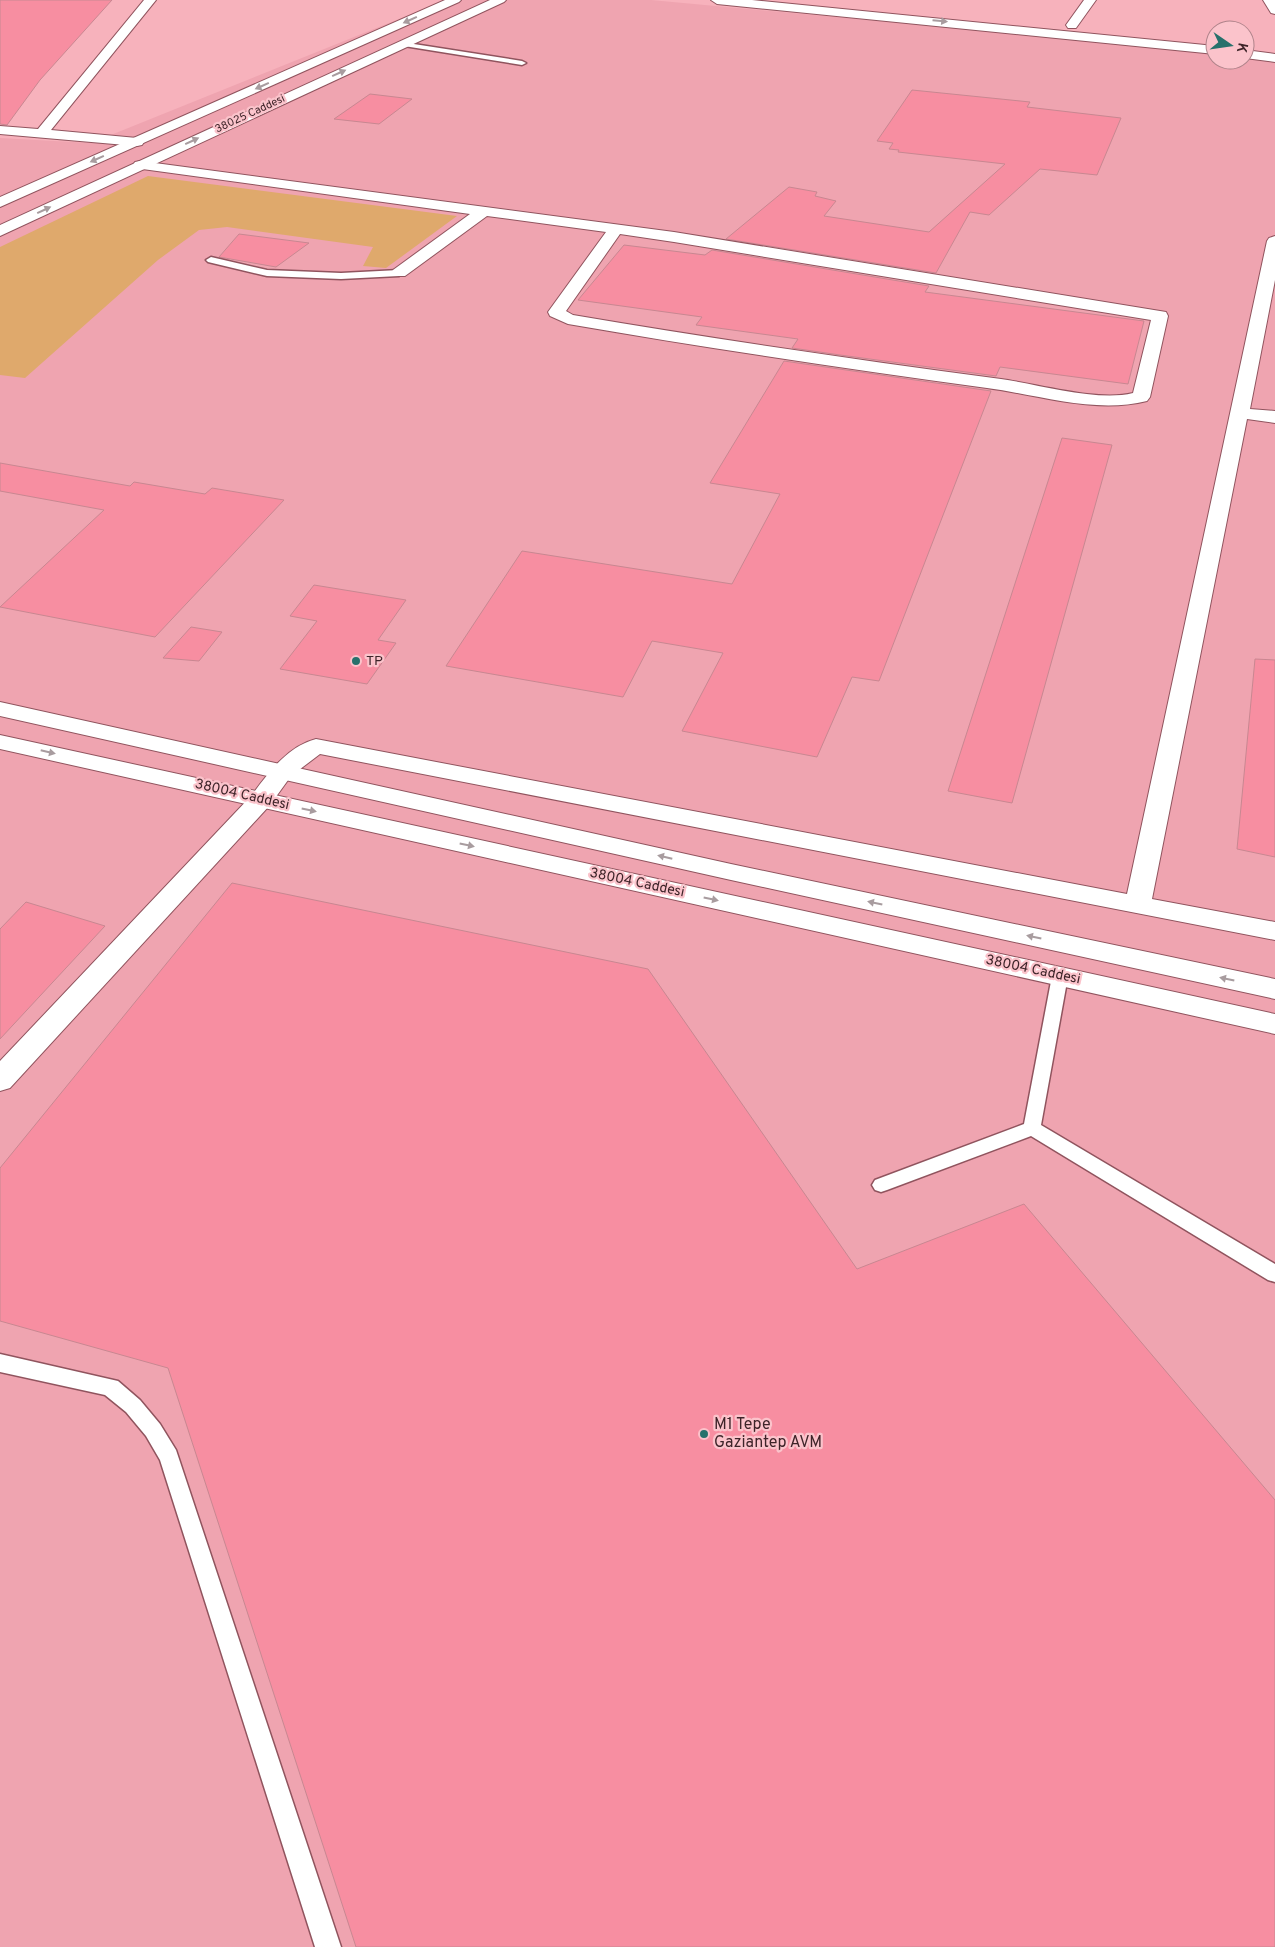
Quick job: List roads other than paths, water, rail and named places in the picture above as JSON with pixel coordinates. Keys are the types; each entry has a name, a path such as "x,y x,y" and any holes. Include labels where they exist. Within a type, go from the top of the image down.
{"street":[{"path":"41,134 150,0"},
{"name":"38025 Caddesi","path":"0,203 455,0"},
{"name":"38025 Caddesi","path":"0,230 500,0"},
{"path":"717,0 1072,25 1205,42"},
{"path":"813,0 921,15 1205,49"},
{"path":"1072,25 1090,0"},
{"path":"1269,0 1275,10"},
{"path":"1255,47 1275,50"},
{"path":"1255,55 1275,58"},
{"path":"0,130 137,142"},
{"path":"140,165 616,229 684,239 1160,316 1141,397 1129,401 1105,400 1033,388 807,358 568,320 556,312 616,229"},
{"path":"399,273 484,212"},
{"path":"1138,905 1275,240"},
{"path":"1240,413 1275,417"},
{"path":"0,709 731,872 1275,989"},
{"name":"38004 Caddesi","path":"0,742 1275,1024"},
{"path":"0,1080 261,800 282,771 316,746 1275,931"},
{"path":"1060,976 1072,946"}],"lane":[{"path":"404,44 522,63"},
{"path":"211,260 267,274 341,276 399,273"},
{"path":"1032,1128 1060,976"},
{"path":"881,1185 1032,1128"},
{"path":"1032,1128 1275,1274"},
{"path":"0,1363 110,1386 133,1406 153,1430 169,1457 328,1947"}],"place":[{"name":"TP","path":"356,661"},
{"name":"M1 Tepe Gaziantep AVM","path":"704,1434"}]}
